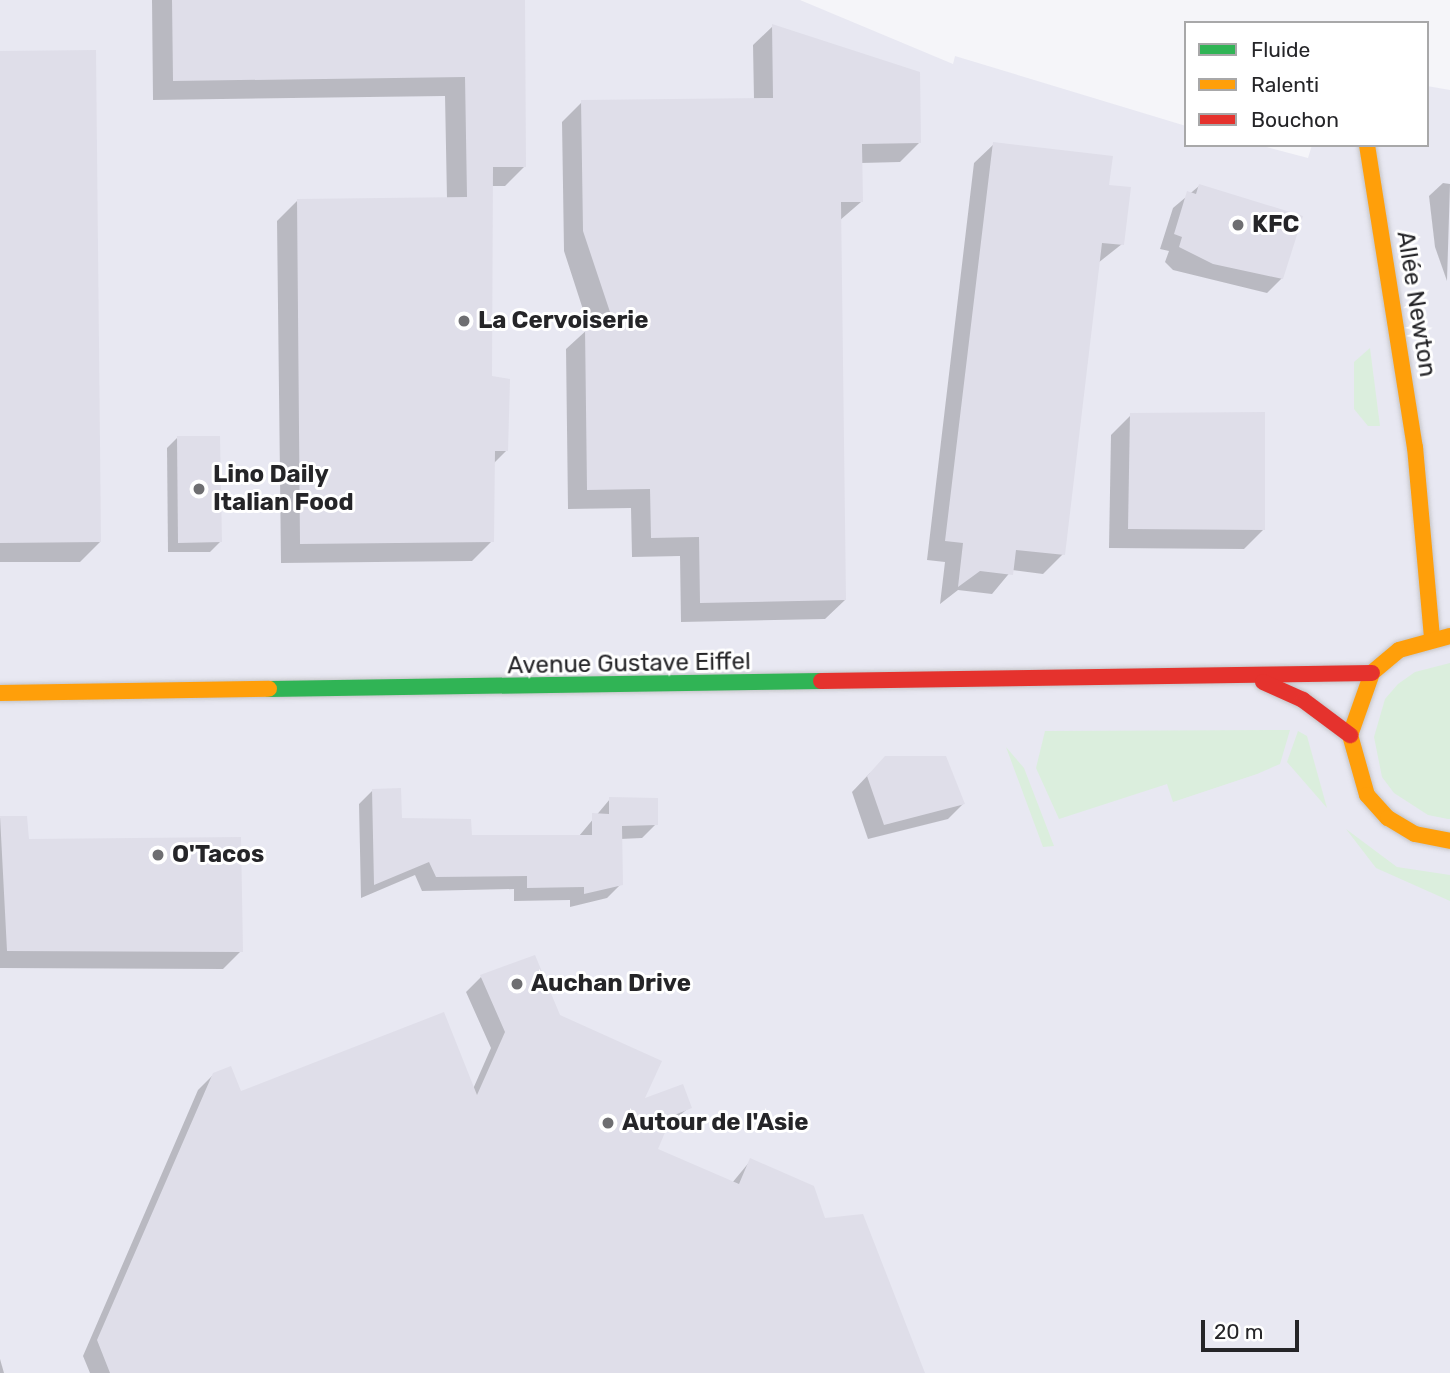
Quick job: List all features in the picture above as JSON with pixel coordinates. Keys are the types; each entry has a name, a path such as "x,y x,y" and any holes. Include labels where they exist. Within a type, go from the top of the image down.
{"street":[{"name":"Allée Newton","path":"1367,147 1415,447 1433,637"},
{"path":"1450,636 1433,637 1399,650 1372,673 1356,705 1350,735 1367,795 1388,818 1415,834 1450,841"},
{"name":"Avenue Gustave Eiffel","path":"0,693 1258,680 1372,673"},
{"name":"Avenue Gustave Eiffel","path":"1258,680 1303,700 1350,735"}],"shaded area":[{"path":"0,0 800,0 953,64 955,56 1184,125 1184,147 1267,147 1308,158 1311,147 1429,147 1429,86 1450,90 1450,1373 0,1373"}],"green space":[{"path":"1370,348 1380,426 1368,426 1354,409 1354,362"},
{"path":"1450,663 1448,819 1428,815 1394,793 1382,777 1374,737 1385,699 1398,684 1415,672"},
{"path":"1290,730 1280,764 1173,802 1167,784 1059,819 1036,768 1045,731"},
{"path":"1298,731 1307,736 1327,808 1287,762"},
{"path":"1006,747 1024,768 1054,846 1043,847"},
{"path":"1346,829 1397,867 1450,875 1450,901 1376,868"}],"building":[{"path":"172,0 525,0 526,167 493,167 492,376 510,379 508,451 495,451 494,542 300,544 297,199 467,197 465,77 173,81"},
{"path":"772,24 920,72 921,143 862,144 863,202 841,202 846,600 700,603 699,537 651,538 650,489 587,490 585,328 612,318 583,231 581,100 773,98"},
{"path":"96,50 101,542 0,543 0,51"},
{"path":"993,142 1113,156 1109,185 1131,187 1124,245 1102,243 1065,555 1016,550 1013,575 980,571 958,587 963,543 945,541"},
{"name":"KFC","path":"1199,184 1303,216 1283,279 1213,264 1179,247 1182,237 1174,234 1187,191 1196,194"},
{"path":"1265,412 1265,530 1128,529 1130,413"},
{"name":"Lino Daily Italian Food","path":"177,436 220,436 222,542 178,543"},
{"path":"885,756 946,756 965,804 884,825 867,776"},
{"path":"401,788 402,818 471,819 472,835 592,835 592,813 609,814 609,797 658,798 658,825 622,826 623,885 584,894 584,887 527,888 527,876 436,877 429,862 374,885 372,789"},
{"path":"0,816 27,816 29,839 241,837 243,952 7,951"},
{"path":"535,955 560,1015 662,1061 645,1098 683,1084 692,1108 672,1116 658,1149 739,1184 750,1158 814,1186 825,1218 863,1214 925,1373 110,1373 97,1340 213,1073 231,1066 241,1091 444,1012 477,1095 505,1032 480,975"}],"traffic: fast":[{"path":"269,689 821,681"}],"traffic: slow":[{"path":"1367,147 1415,447 1432,637"},
{"path":"1450,636 1399,650 1372,673 1350,735 1367,795 1388,818 1415,834 1450,841"},
{"path":"0,693 269,689"}],"traffic: jam":[{"path":"821,681 1372,673"},
{"path":"1263,682 1303,700 1350,735"}],"place":[{"name":"KFC","path":"1238,225"},
{"name":"La Cervoiserie","path":"464,321"},
{"name":"Lino Daily Italian Food","path":"199,489"},
{"name":"O'Tacos","path":"158,855"},
{"name":"Auchan Drive","path":"517,984"},
{"name":"Autour de l'Asie","path":"608,1123"}]}
